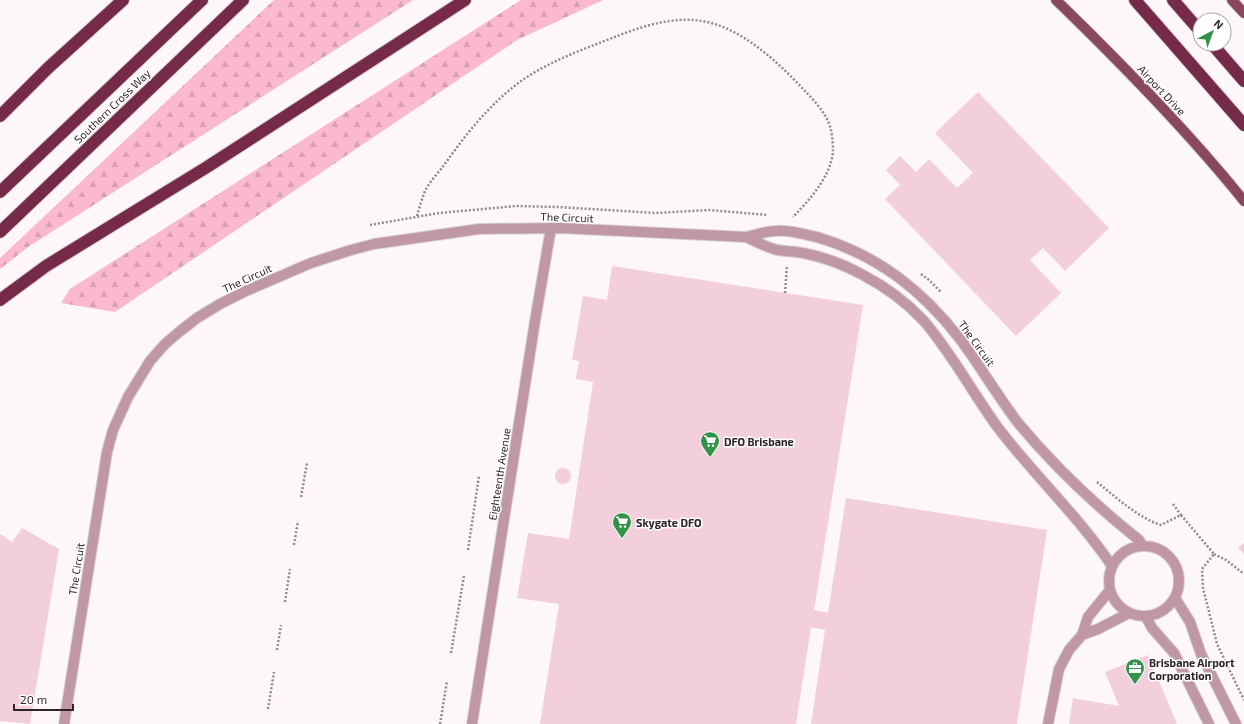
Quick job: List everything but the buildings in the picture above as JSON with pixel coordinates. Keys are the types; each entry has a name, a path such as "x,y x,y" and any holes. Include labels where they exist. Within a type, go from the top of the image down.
{"highway":[{"path":"0,116 48,68 123,0"},
{"name":"Southern Cross Way","path":"0,192 202,0"},
{"name":"Southern Cross Way","path":"0,232 243,0"},
{"path":"0,300 46,266 207,166 465,0"},
{"path":"1135,0 1244,125"},
{"path":"1173,0 1192,22"},
{"path":"1219,52 1244,81"}],"main road":[{"name":"Airport Drive","path":"1056,0 1159,104 1244,202"},
{"path":"1232,0 1244,13"}],"street":[{"name":"The Circuit","path":"64,724 107,452 113,430 128,397 150,361 165,344 197,318 246,290 311,263 374,244 478,228 551,228 746,237 776,230 806,234 833,242 858,252 890,270 932,306 961,340 1006,406 1036,444 1084,493 1139,540 1143,546"},
{"name":"Eighteenth Avenue","path":"472,724 551,228"},
{"name":"The Circuit","path":"746,237 774,249 803,253 846,267 879,285 910,308 941,343 999,429 1024,460 1083,526 1112,566"},
{"path":"1143,546 1155,548 1172,560 1177,568 1179,588 1175,598 1168,607 1158,614 1146,617 1129,613 1120,607 1110,590 1109,578 1112,566 1118,558 1134,547 1143,546"},
{"path":"1048,724 1059,669 1069,650 1082,635 1088,618 1110,590"},
{"path":"1175,598 1190,622 1201,654 1236,724"},
{"path":"1082,635 1107,625 1129,613"},
{"path":"1146,617 1152,628 1174,654 1209,724"}],"path":[{"path":"417,216 426,190 453,153 488,111 517,84 545,66 627,32 666,21 681,20 703,21 725,28 743,37 790,74 818,104 828,121 832,133 833,153 827,173 811,196 792,218 799,220"},
{"path":"370,225 417,216 516,206 656,213 709,210 770,216"},
{"path":"785,293 787,260"},
{"path":"919,273 929,280 944,295"},
{"path":"302,497 307,463"},
{"path":"468,550 478,476"},
{"path":"1093,479 1136,512 1152,522 1161,525 1181,515"},
{"path":"1173,504 1214,554 1226,560 1244,574"},
{"path":"294,546 298,521"},
{"path":"1214,554 1202,569 1203,588 1217,644 1244,700"},
{"path":"285,602 290,569"},
{"path":"451,653 464,576"},
{"path":"277,650 281,625"},
{"path":"268,709 274,672"},
{"path":"440,724 447,681"}],"green space":[{"path":"274,0 413,0 28,247 0,269 0,258"},
{"path":"521,0 603,0 517,40 115,312 61,303 70,289"}],"place":[{"name":"DFO Brisbane","path":"710,458"},
{"name":"Skygate DFO","path":"622,539"},
{"name":"Brisbane Airport Corporation","path":"1135,685"}]}
